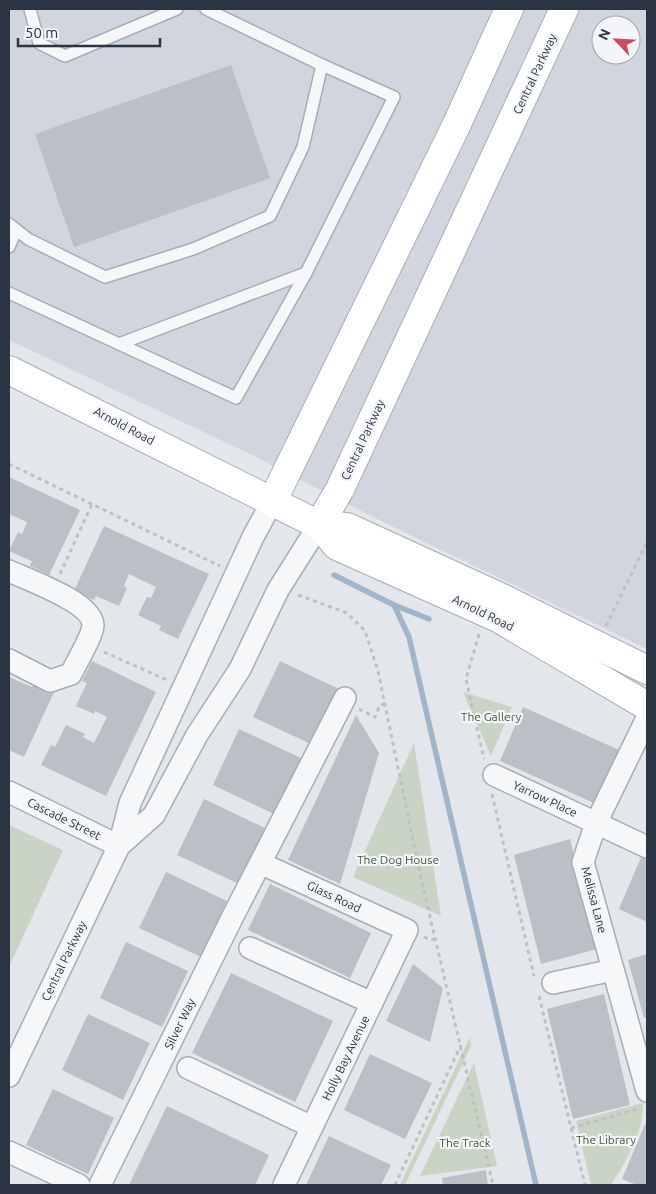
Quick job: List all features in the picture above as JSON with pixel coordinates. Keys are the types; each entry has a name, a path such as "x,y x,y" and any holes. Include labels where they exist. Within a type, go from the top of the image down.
{"street":[{"name":"Central Parkway","path":"9,1076 119,846 130,803 253,537 272,502 456,126 510,9"},
{"name":"Central Parkway","path":"119,846 154,815 197,735 240,669 280,587 340,489 564,9"},
{"name":"Arnold Road","path":"9,370 89,408 319,525 347,527 502,598 647,670"},
{"name":"Arnold Road","path":"319,525 337,546 487,614 647,706"},
{"path":"9,570 81,605 91,616 93,627 71,674 50,681 9,660"},
{"name":"Silver Way","path":"100,1185 233,916 262,864 344,699"},
{"name":"Melissa Lane","path":"647,718 596,823 583,862 647,1091"},
{"name":"Yarrow Place","path":"490,776 647,847"},
{"name":"Cascade Street","path":"9,792 119,846"},
{"name":"Glass Road","path":"262,864 407,930"},
{"name":"Holly Bay Avenue","path":"284,1185 407,930"},
{"path":"250,948 372,1004"},
{"path":"542,984 613,970"},
{"path":"188,1068 312,1127"},
{"path":"9,1152 79,1185"}],"lane":[{"path":"30,9 39,43 64,56 177,9"},
{"path":"9,293 236,398 306,273 394,96 322,65 206,9"},
{"path":"9,247 12,227 28,239 106,277 193,249 270,216 303,147 322,65"},
{"path":"119,344 306,273"}],"path":[{"path":"9,464 225,568"},
{"path":"52,591 92,504"},
{"path":"596,645 647,542"},
{"path":"280,587 347,613 364,631 378,671 420,874 493,1185"},
{"path":"487,614 466,679 542,984 571,1128 585,1185"},
{"path":"85,643 167,680"},
{"path":"344,699 375,717 380,705 385,704"},
{"path":"395,1185 461,1045"},
{"path":"571,1128 647,1107"}],"shaded area":[{"path":"9,9 647,9 647,649 385,523 252,455 9,340"}],"green space":[{"name":"The Gallery","path":"463,692 512,707 491,756"},
{"name":"The Dog House","path":"414,743 441,916 353,877"},
{"path":"9,825 63,850 9,967"},
{"path":"470,1037 471,1046 405,1185 400,1185"},
{"name":"The Track","path":"474,1063 497,1166 420,1176"},
{"name":"The Library","path":"643,1103 641,1125 633,1146 611,1185 591,1185 576,1121"}],"building":[{"path":"231,65 270,178 74,247 35,134"},
{"path":"9,477 80,510 49,575 30,566 32,561 9,551 18,532 22,534 27,522 9,514"},
{"path":"104,526 209,574 178,639 159,630 161,626 138,615 147,597 151,598 156,587 129,574 124,586 127,588 119,606 96,596 94,600 74,591"},
{"path":"92,661 156,692 106,796 41,765 51,745 55,747 66,725 85,734 83,737 94,743 107,717 95,711 94,714 76,706 87,683 82,681"},
{"path":"280,661 341,690 315,746 253,717"},
{"path":"9,677 32,687 34,682 54,692 24,757 9,750"},
{"path":"523,707 626,753 603,807 500,761"},
{"path":"356,715 379,753 340,884 288,860"},
{"path":"239,729 301,758 274,814 213,785"},
{"path":"204,799 265,828 239,884 177,855"},
{"path":"570,839 597,949 541,964 514,855"},
{"path":"642,855 647,858 647,922 619,909"},
{"path":"166,872 227,901 201,957 139,928"},
{"path":"270,884 371,933 350,978 248,930"},
{"path":"126,942 188,971 162,1027 100,998"},
{"path":"647,954 647,1017 644,1018 628,960"},
{"path":"413,964 443,988 430,1042 386,1021"},
{"path":"231,973 333,1021 295,1102 192,1053"},
{"path":"604,994 630,1105 573,1119 547,1009"},
{"path":"88,1014 150,1043 123,1100 62,1070"},
{"path":"370,1054 432,1083 405,1139 344,1110"},
{"path":"53,1089 114,1118 88,1174 26,1145"},
{"path":"167,1106 269,1155 255,1185 129,1185"},
{"path":"645,1124 647,1125 647,1185 637,1185 622,1179"},
{"path":"329,1136 391,1165 381,1185 306,1185"},
{"path":"486,1170 488,1185 443,1185 442,1178"}],"waterway":[{"path":"334,575 394,605 409,637 536,1185"},
{"path":"394,605 429,619"}]}
